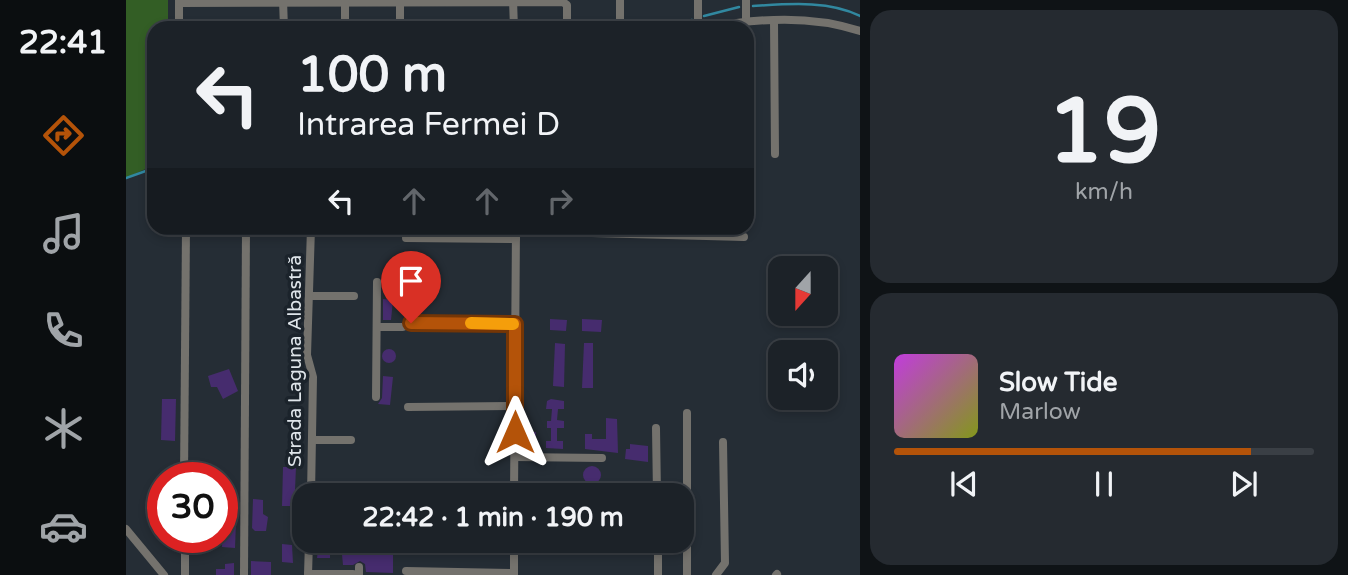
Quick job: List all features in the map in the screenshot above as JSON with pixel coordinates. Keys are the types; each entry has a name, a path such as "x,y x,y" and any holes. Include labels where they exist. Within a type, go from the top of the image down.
{"street":[{"path":"620,0 621,21"},
{"path":"698,0 698,21"},
{"path":"746,0 746,21"},
{"path":"179,21 179,1 513,1 564,2 567,5 567,21"},
{"path":"283,1 284,21"},
{"path":"400,1 400,21"},
{"path":"513,1 514,21"},
{"path":"345,2 345,21"},
{"path":"774,21 775,154"},
{"path":"754,22 831,24 860,31"},
{"path":"184,462 186,235"},
{"path":"244,575 246,235"},
{"name":"Strada Laguna Albastră","path":"311,235 307,355 313,377 311,483"},
{"path":"406,238 472,235"},
{"path":"514,483 516,235"},
{"path":"637,235 744,237"},
{"path":"376,397 377,282"},
{"path":"310,296 354,296"},
{"path":"377,327 403,327 411,323 515,324"},
{"path":"408,407 515,406"},
{"path":"687,413 687,575"},
{"path":"656,428 657,483"},
{"path":"312,440 351,440"},
{"path":"716,575 725,563 723,442"},
{"path":"514,457 602,458"},
{"path":"126,529 163,575"},
{"path":"184,553 185,575"},
{"path":"309,553 309,575 357,572"},
{"path":"406,571 514,574 514,553"},
{"path":"658,553 658,575"}],"green space":[{"path":"126,0 168,0 168,21 147,21 147,168 126,178"}],"building":[{"path":"383,299 393,300 391,320 383,320"},
{"path":"550,319 567,320 566,331 550,330"},
{"path":"582,319 602,320 601,332 582,331"},
{"path":"555,343 565,344 564,387 553,386"},
{"path":"584,343 593,343 593,388 582,388"},
{"path":"389,349 394,351 394,361 389,363 384,361 382,356 384,351"},
{"path":"229,369 238,391 223,399 217,387 211,387 208,376"},
{"path":"383,376 393,377 390,405 378,404 382,398"},
{"path":"162,399 176,399 175,441 161,440"},
{"path":"547,401 564,401 564,409 558,409 557,420 564,421 564,428 557,428 557,441 563,441 563,449 546,448 546,441 551,441 551,428 547,428 547,421 551,421 552,409 546,409"},
{"path":"606,418 617,419 618,453 585,449 585,434 592,434 592,439 606,439"},
{"path":"522,432 536,432 535,446 521,445"},
{"path":"630,444 648,446 648,462 625,459 626,449 630,449"},
{"path":"592,466 600,472 600,478 595,483 586,481 583,475 586,469"},
{"path":"283,467 296,467 295,483 292,483 292,506 282,506"},
{"path":"253,499 263,500 263,514 268,517 266,531 255,531 252,528"},
{"path":"282,544 292,545 293,563 282,562"},
{"path":"318,553 330,553 330,558 317,558"},
{"path":"342,553 393,553 393,573 366,572 365,564 360,561 353,565 343,565"},
{"path":"251,561 271,562 271,575 251,575"},
{"path":"234,563 234,575 216,575 216,569 225,569 225,564"}],"waterway":[{"path":"753,6 821,5 860,16"},
{"path":"704,16 739,7"},
{"path":"126,178 147,170"}],"slow traffic":[{"path":"471,323 513,324"}],"route":[{"path":"411,323 515,324 515,432"}]}
